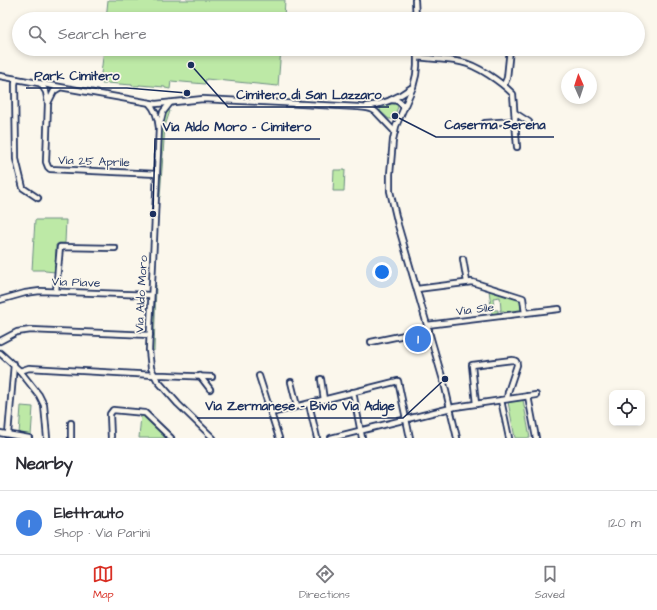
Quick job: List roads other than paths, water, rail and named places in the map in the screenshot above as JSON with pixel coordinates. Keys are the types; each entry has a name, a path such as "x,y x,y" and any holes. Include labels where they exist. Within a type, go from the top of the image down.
{"street":[{"path":"415,0 416,12"},
{"path":"504,85 507,78 509,56"},
{"path":"457,438 428,327 391,197 390,174 394,132 413,87 417,71 418,57 462,62 478,69 504,85 513,94 517,147"},
{"path":"0,76 159,104 203,100 370,108 374,110 394,132"},
{"path":"16,79 16,159 23,188 38,198"},
{"name":"Via 25 Aprile","path":"41,84 46,92 48,103 46,162 50,169 157,174"},
{"path":"48,103 54,91 60,87"},
{"path":"359,107 376,105 388,101 413,87"},
{"path":"388,101 398,101 404,108"},
{"path":"149,102 155,111 159,128"},
{"path":"159,128 164,112 170,103"},
{"path":"155,111 156,106 159,104"},
{"path":"159,104 163,108 164,112"},
{"path":"515,113 529,122"},
{"path":"485,123 515,121"},
{"name":"Via Aldo Moro","path":"159,128 149,357 157,380 178,404 213,438"},
{"path":"56,291 60,247 115,248"},
{"path":"463,259 467,282"},
{"name":"Via Sile","path":"417,289 472,282 523,298 525,313"},
{"name":"Via Piave","path":"0,300 32,292 56,291 151,295"},
{"name":"Via Sile","path":"372,342 428,327 559,309"},
{"path":"0,341 24,330 150,335"},
{"path":"0,353 14,364 42,400 44,405 47,438"},
{"path":"476,404 472,365 515,360 518,365 504,400 509,438"},
{"path":"8,434 14,364"},
{"path":"20,371 28,368 212,377"},
{"path":"200,376 210,389"},
{"path":"259,376 279,438"},
{"path":"321,379 324,400"},
{"path":"271,413 398,381 410,438"},
{"path":"291,382 297,406"},
{"path":"353,392 362,438"},
{"path":"331,438 450,408 536,395"},
{"path":"528,396 536,438"},
{"path":"308,404 318,438"},
{"path":"111,438 110,414 112,410 145,413 171,438"},
{"path":"71,423 71,438"},
{"path":"0,433 29,438"}],"place":[{"name":"Cimitero di San Lazzaro","path":"191,65"},
{"name":"Park Cimitero","path":"187,93"},
{"name":"Caserma Serena","path":"395,116"},
{"name":"Via Aldo Moro - Cimitero","path":"153,214"},
{"name":"Elettrauto","path":"418,339"},
{"name":"Via Zermanese - Bivio Via Adige","path":"445,379"}]}
